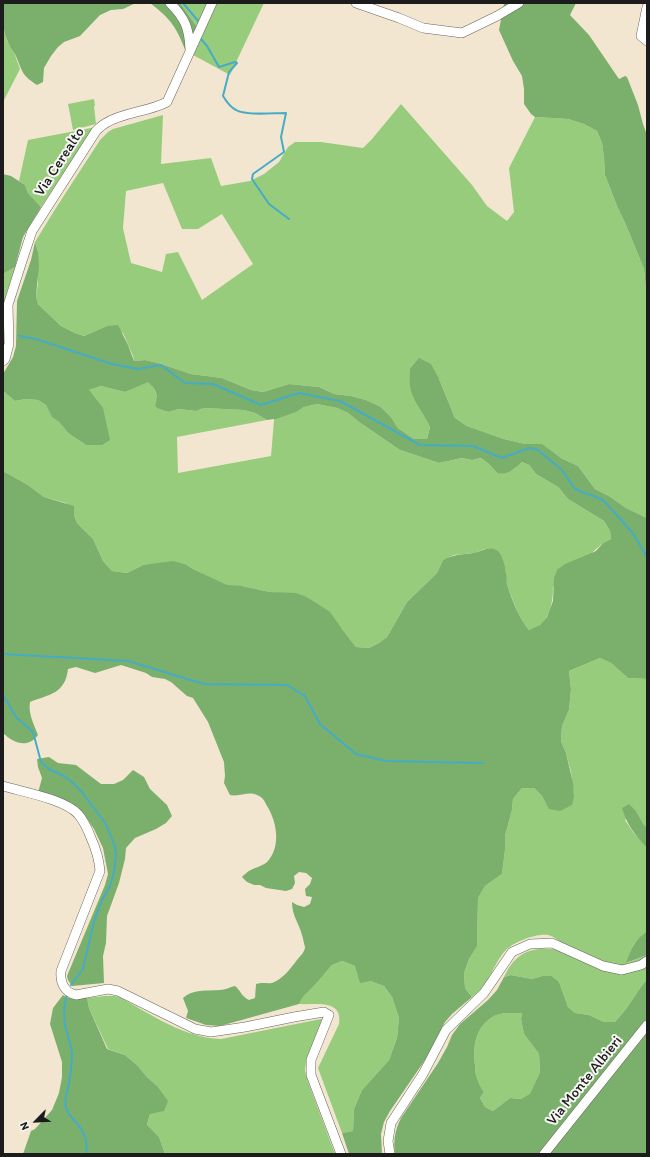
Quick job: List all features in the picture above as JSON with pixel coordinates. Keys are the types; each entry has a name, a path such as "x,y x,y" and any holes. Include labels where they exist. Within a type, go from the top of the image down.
{"street":[{"path":"170,3 185,23 189,34 190,52"},
{"name":"Via Cerealto","path":"3,361 9,344 8,305 32,231 96,131 104,123 167,102 212,3"},
{"path":"356,3 423,28 462,33 497,16 519,3"},
{"path":"647,7 641,36 647,41"},
{"path":"3,786 52,800 77,813 87,828 99,857 100,871 61,971 60,976 64,987 71,994 76,995 108,989 118,991 195,1029 211,1032 324,1012 329,1015 311,1060 311,1075 341,1154"},
{"path":"390,1154 388,1141 390,1123 423,1074 446,1030 484,993 512,952 530,944 552,943 603,966 622,970 641,965 647,961"},
{"name":"Via Monte Albieri","path":"544,1154 647,1025"}],"green space":[{"path":"3,3 136,3 123,9 111,10 100,15 80,36 64,42 51,56 44,68 43,82 37,85 28,79 24,73 5,35"},
{"path":"150,3 180,3 197,27 186,52 180,36 172,24"},
{"path":"180,3 207,3 197,27 182,6"},
{"path":"215,3 264,3 230,75 193,55"},
{"path":"502,3 576,3 570,15 589,35 619,79 625,76 627,77 638,105 647,135 647,300 644,269 605,175 602,143 597,131 584,124 568,119 535,117 531,114 524,104 522,76 513,61 499,30 504,4"},
{"path":"3,27 7,41 15,55 20,69 3,102"},
{"path":"94,99 96,124 73,130 68,104"},
{"path":"401,104 472,185 487,206 507,221 514,212 509,168 535,117 568,119 584,124 597,131 602,143 605,175 644,269 647,300 647,518 626,508 609,496 595,489 578,466 561,458 542,445 525,444 504,439 467,426 455,418 439,379 411,390 430,427 427,439 414,439 398,428 391,417 381,407 366,400 334,394 319,387 289,384 263,392 251,390 222,378 191,374 145,360 134,361 123,333 107,326 84,336 75,333 61,326 38,304 36,296 38,284 38,252 35,242 100,140 113,129 163,115 161,164 211,158 221,186 250,181 264,174 279,162 288,147 295,142 321,142 363,148","holes":["163,183 182,229 198,229 222,214 253,264 202,300 178,252 166,254 162,272 131,263 123,228 126,191"]},
{"path":"96,127 91,132 41,207 28,193 25,185 19,181 28,140"},
{"path":"3,174 11,176 25,185 28,193 41,207 23,237 15,267 3,274"},
{"path":"35,242 38,252 39,266 36,296 38,304 61,326 84,336 107,326 118,325 134,361 145,360 191,374 222,378 251,390 263,392 289,384 319,387 334,394 366,400 381,407 391,417 398,428 414,439 427,439 430,427 415,400 410,385 410,369 419,358 431,364 439,379 455,418 467,426 504,439 525,444 542,444 561,458 578,466 595,489 609,496 626,508 647,518 647,679 628,678 611,663 600,658 569,671 571,689 569,710 562,726 561,741 566,753 573,783 574,797 572,805 560,811 549,809 542,796 534,788 522,788 513,799 512,810 505,836 502,874 485,886 478,898 477,946 469,959 464,973 465,988 472,997 445,1022 427,1057 390,1111 384,1122 381,1134 382,1154 349,1154 342,1133 353,1131 354,1109 362,1090 389,1060 397,1038 399,1018 392,997 384,986 370,981 360,983 355,966 342,961 332,965 303,997 299,1004 220,1026 206,1025 186,1018 188,1011 183,998 191,993 222,990 235,986 244,997 249,1000 255,998 256,984 272,983 280,979 302,954 305,947 301,931 294,915 292,902 304,907 310,904 312,897 306,896 305,889 310,884 312,878 306,873 299,872 294,876 295,883 292,889 286,891 254,885 247,882 242,877 248,871 266,863 272,855 276,841 275,826 265,801 262,798 254,794 230,795 224,783 224,762 208,722 193,698 187,696 171,682 165,679 152,677 146,673 121,665 95,673 76,667 68,669 64,684 55,692 30,702 31,715 38,735 34,739 30,742 20,743 11,740 3,733 3,471 28,485 44,497 74,506 74,515 77,523 93,539 103,561 112,571 127,573 143,565 173,561 187,565 227,585 242,586 270,592 296,593 307,597 330,612 356,647 369,648 387,637 407,602 437,573 443,560 454,556 489,549 497,550 503,559 507,585 516,609 525,625 529,630 540,625 547,617 553,601 554,578 557,570 565,564 596,551 603,543 611,539 610,531 604,521 568,499 558,487 536,474 529,465 522,462 511,471 497,473 481,458 472,460 462,458 439,463 400,450 348,413 337,408 317,404 304,407 296,412 274,420 267,420 255,413 244,410 204,408 196,411 179,409 168,412 155,406 157,396 153,387 148,382 125,392 101,386 89,390 103,408 110,440 102,445 86,445 68,433 59,422 52,417 46,405 38,400 26,399 15,401 3,391 3,374 13,357 16,346 17,301 31,260"},
{"path":"15,267 5,298 3,338 3,274"},
{"path":"148,381 155,391 159,409 168,412 179,409 196,411 204,408 244,410 255,413 267,420 177,437 178,473 271,456 274,420 304,407 317,404 337,408 348,413 400,450 439,463 462,458 472,460 481,458 497,473 513,470 522,462 529,465 536,474 558,487 568,499 604,521 610,531 611,539 603,543 553,587 552,602 547,616 540,625 529,630 518,613 506,583 506,572 498,552 494,549 485,549 474,553 454,555 443,560 437,573 407,602 387,637 369,648 356,647 342,629 318,605 307,597 270,592 242,586 227,586 187,565 155,564 143,565 127,573 112,571 103,561 93,539 77,523 74,515 66,503 44,497 28,485 3,471 3,391 15,401 26,399 38,400 46,405 52,416 68,433 86,445 89,390 101,386 125,392"},
{"path":"600,658 611,663 628,678 647,679 647,827 644,825 636,811 625,820 647,848 647,931 634,945 627,963 647,955 647,980 615,1022 604,1022 589,1015 575,1013 568,1007 559,982 542,976 532,979 511,975 504,977 516,959 531,950 549,949 571,951 551,936 541,935 527,938 506,950 500,957 483,986 472,997 465,988 464,973 469,959 477,945 478,898 485,886 502,874 505,836 512,810 513,799 522,788 534,788 542,796 550,809 574,797 571,772 561,741 562,726 569,710 571,689 569,671"},
{"path":"49,757 58,763 76,765 101,784 114,784 123,780 133,770 144,777 150,789 167,805 172,816 166,823 156,829 135,838 126,848 119,883 107,916 106,943 103,956 104,983 72,986 67,976 105,885 108,874 103,848 94,829 84,814 68,802 38,793 42,778 37,759"},
{"path":"629,804 647,827 647,848 626,820 622,808"},
{"path":"647,931 647,955 626,963 634,945"},
{"path":"342,961 355,966 370,981 384,986 392,997 399,1018 397,1038 389,1060 362,1090 354,1109 353,1131 342,1133 318,1068 339,1024 337,1010 327,1005 299,1004 303,997 332,965"},
{"path":"511,975 532,979 542,976 551,976 559,982 568,1007 575,1013 589,1015 604,1022 615,1022 647,980 647,1154 395,1154 395,1136 401,1118 438,1063 452,1035 460,1024 488,1000 497,990 504,977","holes":["504,1013 522,1013 521,1019 524,1034 539,1054 540,1072 530,1094 521,1099 510,1098 493,1111 485,1107 480,1098 484,1092 478,1082 475,1072 475,1044 479,1031 488,1020 494,1016"]},
{"path":"63,995 68,998 87,998 89,1008 107,1049 125,1055 137,1065 157,1086 168,1101 164,1111 150,1114 147,1125 159,1137 165,1154 23,1154 31,1131 35,1129 52,1110 59,1093 62,1077 62,1062 50,1024 53,1008"},
{"path":"115,996 121,998 182,1030 208,1038 221,1039 326,1018 306,1062 305,1070 308,1082 335,1154 165,1154 159,1137 147,1126 157,1086 125,1055 108,1049 89,1008 87,998"},
{"path":"504,1013 522,1013 521,1019 524,1034 539,1054 540,1072 530,1095 521,1099 510,1098 493,1111 485,1107 480,1098 484,1092 478,1084 476,1074 474,1058 475,1044 479,1031 488,1020 494,1016"}],"waterway":[{"path":"183,3 199,22"},
{"path":"201,39 207,46 219,67 235,62 237,63 229,72 223,96 232,107 240,112 246,113 286,113 281,137 284,152 253,174 252,179 269,204 289,219"},
{"path":"19,336 36,339 112,364 138,369 161,365 185,383 213,384 261,405 299,393 340,401 420,445 473,446 502,458 529,448 538,450 562,470 575,489 603,500 632,532 647,557"},
{"path":"3,654 128,661 204,684 287,685 305,696 320,724 356,754 386,761 483,763"},
{"path":"3,695 16,717 33,732 41,762 49,769 64,776 81,791 106,824 115,847 116,855 114,872 110,886 102,900 94,921 83,969 71,985"},
{"path":"67,995 64,1020 71,1045 72,1056 65,1105 68,1113 84,1135 87,1146 86,1154"}]}
